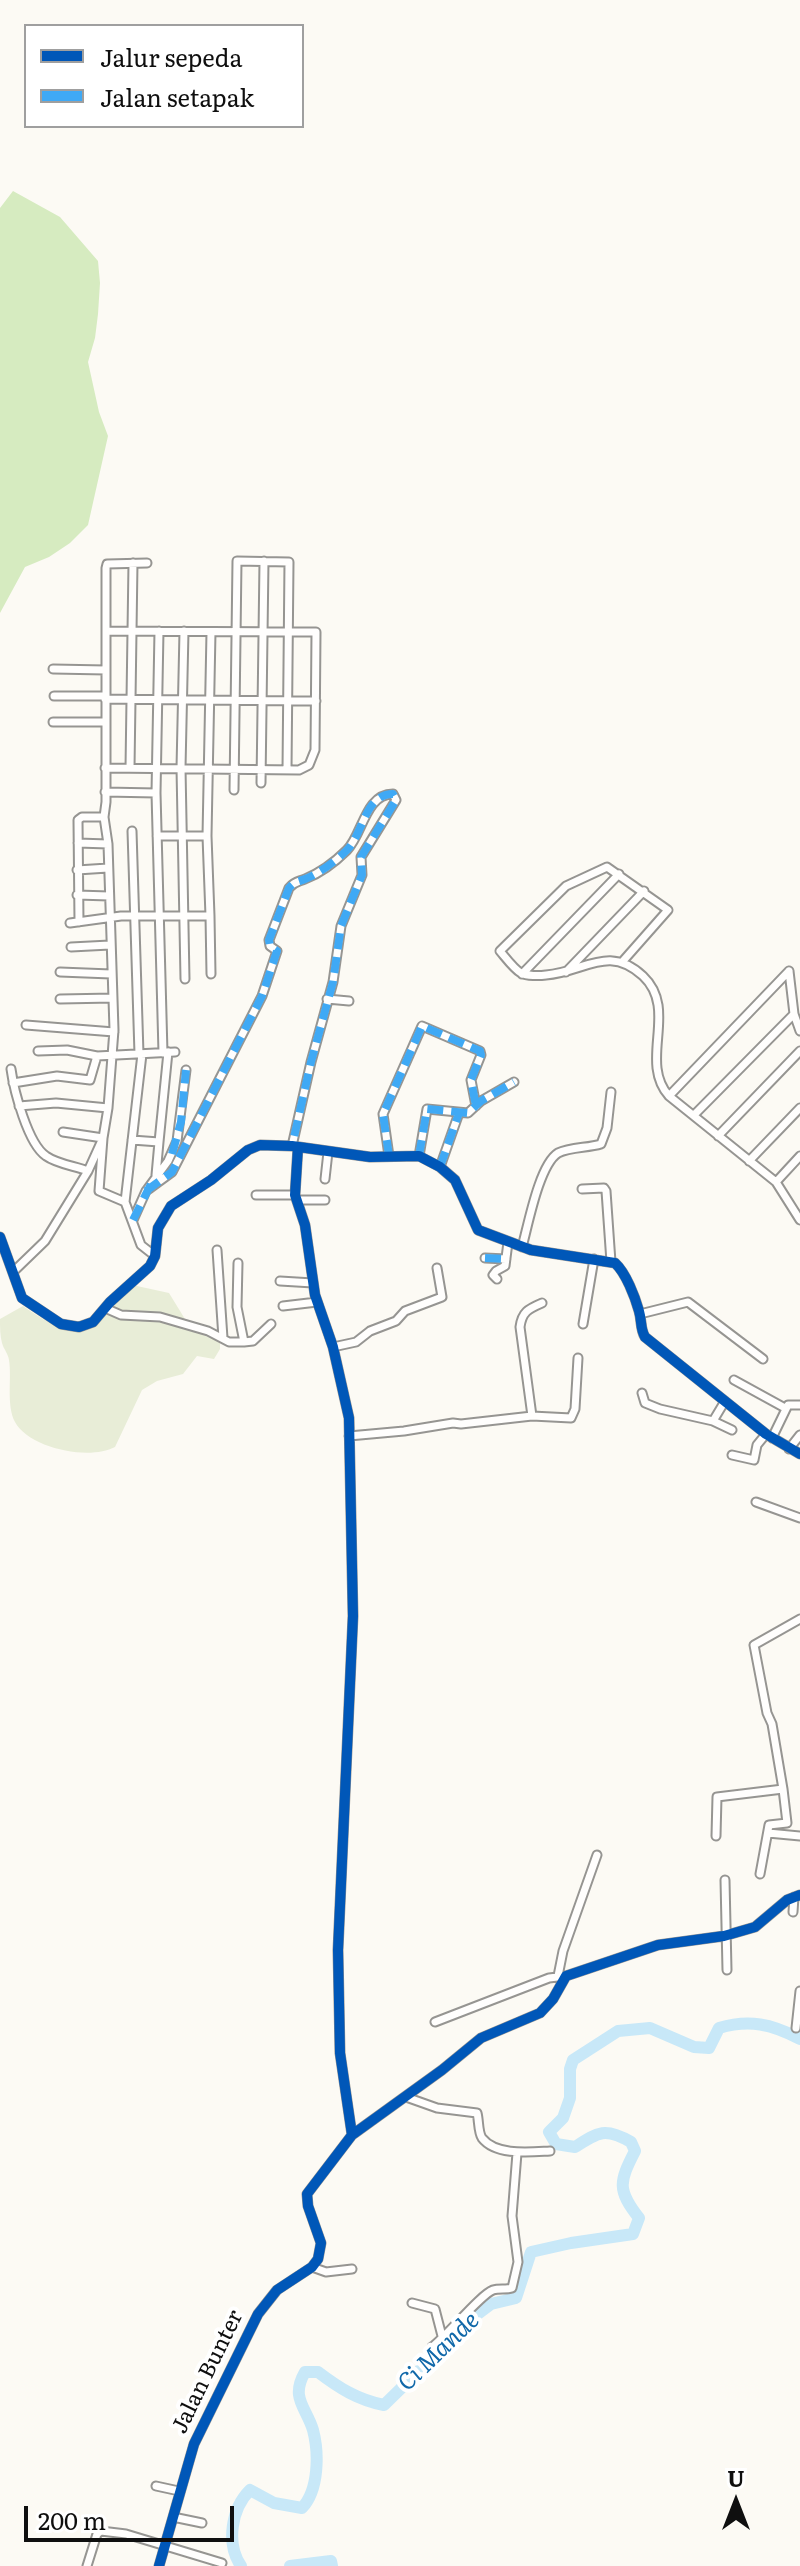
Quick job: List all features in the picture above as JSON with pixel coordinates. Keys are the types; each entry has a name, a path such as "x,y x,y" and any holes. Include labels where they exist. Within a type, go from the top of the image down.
{"street":[{"path":"234,790 237,561 289,562 287,770"},
{"path":"261,783 264,561"},
{"path":"130,768 133,563"},
{"path":"125,1202 99,1191 114,1032 108,844 104,817 106,565 147,563"},
{"path":"105,768 299,770 312,761 315,750 316,701 316,632 106,631"},
{"path":"156,1178 169,1052 158,915 156,768 159,631"},
{"path":"184,631 181,768 185,979"},
{"path":"211,632 207,836 211,974"},
{"path":"53,669 106,670"},
{"path":"54,696 316,701"},
{"path":"53,722 105,722"},
{"path":"105,792 156,793"},
{"path":"146,1191 172,1172 262,996 277,951 270,946 269,940 289,888 331,863 349,848 365,816 380,797 393,794 396,800 361,857 362,875 341,926 333,982 295,1147 296,1197 305,1225 313,1283 333,1347 349,1418 353,1616 338,1950 340,2053 352,2135"},
{"path":"79,922 78,820 82,817 104,817"},
{"path":"132,831 140,1054 125,1202 141,1245 155,1256"},
{"path":"157,836 207,836"},
{"path":"78,843 108,844"},
{"path":"623,961 668,910 607,867 566,886 500,951 522,974 565,973 596,962 623,961 646,979 661,1012 655,1053 658,1078 669,1096 776,1182 800,1220"},
{"path":"77,870 108,868"},
{"path":"522,974 619,874"},
{"path":"565,973 644,891"},
{"path":"77,895 109,896"},
{"path":"70,923 133,916 210,916"},
{"path":"71,947 110,945"},
{"path":"535,960 549,975"},
{"path":"669,1096 789,971 794,1014 800,1031"},
{"path":"60,972 111,974"},
{"path":"60,999 113,998"},
{"path":"327,999 349,1001"},
{"path":"694,1115 794,1014"},
{"path":"26,1025 114,1032"},
{"path":"389,1156 383,1114 422,1026 481,1052 471,1080 476,1106"},
{"path":"38,1051 67,1050 97,1056 169,1052"},
{"path":"718,1136 800,1051"},
{"path":"13,1083 57,1076 90,1080 93,1079 97,1056"},
{"path":"11,1069 23,1121 43,1155 88,1171"},
{"path":"133,1220 146,1191 168,1161 177,1141 186,1070"},
{"path":"419,1156 427,1109 468,1113 514,1082"},
{"path":"522,1247 540,1182 553,1158 560,1152 601,1144 607,1128 611,1092"},
{"path":"19,1106 56,1103 108,1108"},
{"path":"749,1161 800,1108"},
{"path":"440,1167 459,1113"},
{"path":"63,1132 103,1138"},
{"path":"13,1272 45,1241 88,1171 103,1138"},
{"path":"132,1140 159,1142"},
{"path":"0,1237 22,1298 61,1324 85,1326 144,1274 155,1256 158,1228 171,1206 252,1148 260,1145 370,1157 419,1156 440,1167 455,1180 462,1190 475,1227 541,1252 613,1263 621,1270 640,1314 645,1337 769,1436 800,1454"},
{"path":"325,1179 328,1152"},
{"path":"776,1182 800,1156"},
{"path":"582,1189 604,1188 606,1191 613,1263"},
{"path":"256,1195 325,1200"},
{"path":"497,1279 493,1275 505,1266 508,1242"},
{"path":"217,1250 223,1338"},
{"path":"485,1258 506,1259"},
{"path":"613,1263 623,1258"},
{"path":"583,1324 594,1259"},
{"path":"238,1263 237,1307 244,1342"},
{"path":"333,1347 356,1342 370,1331 396,1321 405,1311 442,1297 437,1268"},
{"path":"280,1281 313,1283"},
{"path":"283,1306 317,1302"},
{"path":"640,1314 688,1302 763,1359"},
{"path":"532,1416 520,1327 522,1315 529,1308 542,1303"},
{"path":"105,1308 121,1315 160,1317 229,1342 253,1341 271,1324"},
{"path":"349,1436 532,1416 572,1417 578,1358"},
{"path":"734,1380 785,1408"},
{"path":"642,1393 645,1403 713,1421 732,1430"},
{"path":"713,1421 725,1401"},
{"path":"732,1455 754,1460 757,1445 769,1436 785,1408 800,1405"},
{"path":"789,1449 800,1435"},
{"path":"756,1502 800,1518"},
{"path":"760,1874 771,1824 787,1823 772,1724 764,1701 754,1645 800,1619"},
{"path":"716,1836 717,1797 783,1789"},
{"path":"768,1833 800,1836"},
{"path":"352,2269 326,2272 312,2267 318,2259 321,2243 307,2194 352,2135 481,2038 540,2013 553,1999 562,1976 563,1951 597,1855"},
{"path":"725,1880 727,1970"},
{"path":"435,2022 658,1945 724,1936 755,1927 797,1896"},
{"path":"793,1912 797,1896"},
{"path":"796,2028 800,1991"},
{"path":"406,2097 437,2108 477,2113 480,2135 484,2140 517,2153 550,2151"},
{"path":"432,2347 443,2340 486,2295 512,2288 518,2262 511,2206 517,2153"},
{"name":"Jalan Bunter","path":"159,2566 194,2444 258,2314 277,2290 312,2267"},
{"path":"412,2303 435,2309 443,2340"},
{"path":"156,2486 179,2491"},
{"path":"173,2517 202,2523"},
{"path":"87,2566 97,2534 101,2531 165,2545 222,2563"}],"green space":[{"path":"13,191 60,217 98,261 98,314 88,362 99,412 108,436 88,525 70,543 49,557 25,567 0,613 0,208"},
{"path":"130,1287 169,1293 196,1332 220,1342 214,1359 197,1356 183,1374 157,1381 142,1390 115,1447 90,1453 60,1450 22,1431 12,1415 9,1360 1,1340 0,1319 23,1306 58,1326 81,1328 102,1314"}],"waterway":[{"name":"Ci Mande","path":"241,2566 233,2548 233,2527 238,2507 250,2490 274,2503 302,2508 312,2491 317,2460 315,2439 299,2396 305,2372 318,2372 349,2393 384,2405 475,2316 491,2304 516,2298 531,2252 633,2234 639,2218 627,2200 623,2186 623,2178 635,2151 631,2142 615,2134 602,2133 575,2147 556,2144 549,2132 563,2118 570,2098 573,2060 618,2031 650,2028 694,2047 709,2048 719,2028 740,2024 770,2027 800,2039"},
{"name":"Ci Mande","path":"290,2566 331,2561 332,2566"}],"marked path":[{"path":"146,1191 172,1172 262,996 277,951 270,946 269,940 289,888 343,854 376,800 393,794 396,800 361,857 362,875 341,926 333,982 292,1146"},
{"path":"389,1156 383,1114 422,1026 480,1051 471,1080 476,1106"},
{"path":"172,1154 181,1122 186,1070"},
{"path":"419,1156 427,1109 468,1113 481,1101 514,1082"},
{"path":"440,1167 459,1113"},
{"path":"133,1220 151,1184"},
{"path":"485,1258 506,1259"}],"cycle path":[{"path":"0,1237 22,1298 61,1324 79,1327 93,1322 150,1266 155,1256 158,1228 171,1206 211,1180 248,1150 260,1145 292,1146 370,1157 419,1156 440,1167 455,1180 478,1230 531,1250 615,1263 633,1292 645,1337 766,1434 800,1454"},
{"path":"298,1147 295,1195 305,1225 315,1295 333,1347 349,1418 353,1616 338,1950 340,2053 352,2135"},
{"path":"159,2566 194,2444 258,2314 277,2290 312,2267 318,2259 321,2243 307,2194 352,2135 481,2038 540,2013 553,1999 566,1976 658,1945 724,1936 755,1927 787,1900 800,1895"}]}
